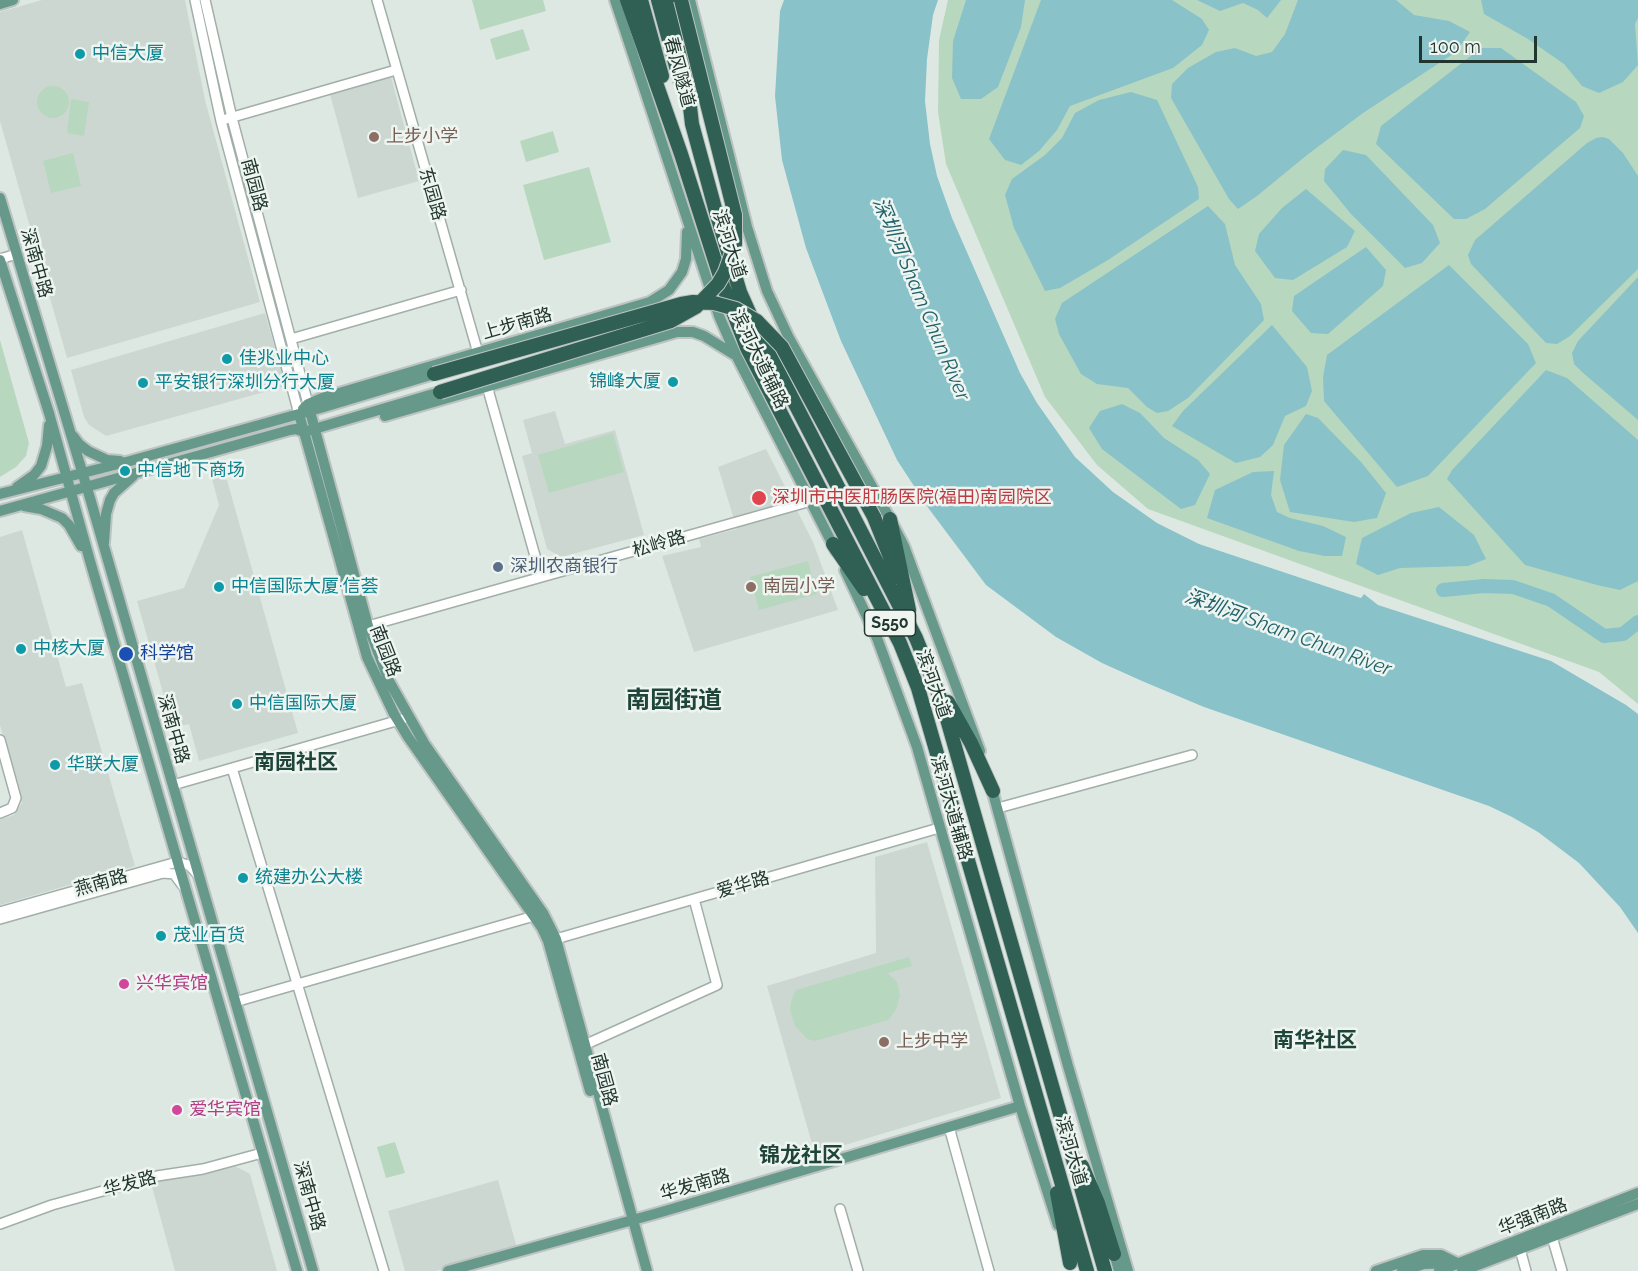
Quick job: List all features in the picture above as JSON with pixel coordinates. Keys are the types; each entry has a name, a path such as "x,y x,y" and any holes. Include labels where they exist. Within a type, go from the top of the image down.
{"highway":[{"name":"滨河大道","path":"627,0 681,154 723,286 747,348 900,643 927,720 1087,1271"},
{"name":"春风隧道","path":"641,0 681,154"},
{"name":"春风隧道","path":"658,0 692,124"},
{"name":"滨河大道","path":"669,0 686,64 692,124 732,270 748,309 916,638 943,705 1105,1271"},
{"path":"440,392 671,321 696,307 722,278 735,244 735,214 681,0"},
{"path":"434,374 681,304 714,303 736,309 757,321 782,347 874,517 903,590"},
{"path":"890,519 899,556 903,590 916,638"},
{"path":"833,544 900,643"},
{"path":"925,659 971,743 993,791"},
{"path":"1060,1117 1091,1186 1114,1254"},
{"path":"1045,1126 1071,1267"}],"main road":[{"path":"0,4 13,0"},
{"name":"滨河大道辅路","path":"615,0 719,316 736,355 833,544 877,638 895,684 917,747 1020,1106 1071,1267"},
{"name":"滨河大道辅路","path":"690,0 747,227 767,291 797,353 903,546 977,741 998,808 1128,1271"},
{"name":"深南中路","path":"0,198 313,1271"},
{"name":"上步南路","path":"306,410 478,353 650,302 669,290 682,272 688,246 685,214"},
{"name":"深南中路","path":"0,259 49,413 297,1271"},
{"path":"650,302 665,303 673,311 672,328 663,335"},
{"path":"0,511 290,430 337,429 677,332 693,332 710,338 736,355"},
{"name":"上步南路","path":"5,492 130,461 434,374"},
{"path":"309,430 440,392"},
{"name":"南园路","path":"306,410 360,636 377,679 458,810 552,940"},
{"path":"5,492 34,475 41,466 49,438 49,413"},
{"path":"68,426 75,440 88,451 107,460 130,461"},
{"name":"南园路","path":"309,430 368,626 403,719 424,743 543,913 629,1221 640,1271"},
{"path":"104,549 106,514 110,500 114,493 137,474"},
{"path":"18,506 41,509 62,518 74,532 90,561"},
{"name":"华发南路","path":"448,1271 629,1221 1020,1106"},
{"name":"滨河大道辅路","path":"1101,1180 1119,1271"},
{"name":"华强南路","path":"1461,1267 1638,1193"},
{"name":"华强南路","path":"1439,1271 1461,1267 1520,1249 1638,1204"},
{"name":"南园路","path":"629,1221 647,1271"},
{"path":"1376,1271 1423,1255 1441,1255 1461,1267"},
{"path":"1402,1271 1424,1264 1461,1267"}],"street":[{"name":"南园路","path":"195,0 221,121 306,410"},
{"name":"南园路","path":"205,0 232,118 291,339 306,410"},
{"name":"东园路","path":"377,0 478,353"},
{"path":"221,121 396,70"},
{"path":"0,259 16,254"},
{"path":"291,339 461,290"},
{"path":"487,386 541,577"},
{"name":"松岭路","path":"368,626 811,501"},
{"path":"173,785 403,719"},
{"path":"0,740 16,801 12,808 0,813"},
{"path":"998,808 1192,755"},
{"path":"232,768 384,1271"},
{"name":"爱华路","path":"552,940 939,828"},
{"path":"177,862 189,865 199,876"},
{"name":"燕南路","path":"0,912 177,862"},
{"name":"燕南路","path":"0,919 164,873 174,874 186,892"},
{"path":"581,1047 717,985 694,899"},
{"path":"235,1002 534,916"},
{"path":"949,1127 989,1271"},
{"name":"华发路","path":"0,1224 52,1205 157,1176 203,1169 262,1154"},
{"path":"840,1209 858,1271"},
{"path":"1552,1237 1562,1271"},
{"path":"1520,1249 1526,1271"}],"shaded area":[{"path":"42,0 185,0 205,100 260,302 67,358 0,121 0,12"},
{"name":"上步小学","path":"391,77 419,181 358,198 330,94"},
{"path":"265,313 286,386 106,436 89,425 84,417 71,370"},
{"path":"555,411 565,444 615,430 644,535 561,557 547,549 522,456 532,453 523,420"},
{"name":"南园小学","path":"766,449 813,542 838,610 694,652 662,556 701,547 699,539 737,529 718,467"},
{"path":"211,475 227,480 298,733 199,761 189,724 173,728 137,601 184,588 219,505"},
{"path":"22,530 66,687 82,683 135,866 0,905 0,819 14,815 22,803 0,725 0,537"},
{"name":"上步中学","path":"927,842 1001,1098 815,1154 767,986 876,953 875,857"},
{"path":"231,1164 250,1174 277,1271 175,1271 151,1183"},
{"path":"498,1180 517,1248 436,1271 405,1271 388,1211"}],"green space":[{"path":"472,0 543,0 546,11 480,30"},
{"path":"948,0 1638,0 1638,704 1599,672 1148,509 1097,465 1045,397 946,164 938,112 939,40"},
{"path":"523,29 530,50 496,60 490,39"},
{"path":"53,86 64,91 69,102 64,113 53,118 42,113 37,102 42,91"},
{"path":"71,99 89,102 84,136 67,133"},
{"path":"553,131 559,152 526,162 520,141"},
{"path":"73,153 81,186 51,193 43,161"},
{"path":"589,167 611,242 544,260 523,185"},
{"path":"0,340 29,443 26,456 16,467 0,477"},
{"path":"613,433 624,472 549,493 538,455"},
{"path":"808,561 817,594 759,610 750,577"},
{"path":"909,957 912,966 888,973 897,982 900,995 896,1010 888,1020 815,1041 807,1039 795,1026 790,1010 796,990"},
{"path":"395,1142 405,1173 386,1178 377,1147"}],"water":[{"name":"深圳河 Sham Chun River","path":"784,0 938,0 933,15 927,59 925,101 930,144 937,176 952,218 1020,373 1037,403 1075,457 1113,492 1157,523 1199,544 1361,598 1364,594 1378,605 1551,661 1638,714 1638,933 1620,907 1579,863 1538,832 1512,817 1489,806 1204,707 1142,681 1102,663 1056,637 986,585 929,509 897,460 841,341 806,248 782,160 775,96 780,11"},
{"path":"966,0 1025,0 1021,27 998,87 981,99 961,99 952,78 953,41"},
{"path":"1041,0 1172,0 1202,19 1209,30 1202,45 1173,68 1070,106 1057,130 1039,151 1021,165 1005,160 989,139"},
{"path":"1197,0 1281,0 1267,18 1258,10 1243,3 1220,11"},
{"path":"1298,0 1396,0 1414,15 1449,21 1470,32 1456,52 1363,113 1238,209 1229,199 1171,98 1172,84 1188,68 1216,52 1235,48 1256,56 1272,52 1285,34"},
{"path":"1481,0 1638,0 1638,18 1635,24 1638,65 1623,82 1599,93 1582,86 1564,64 1528,39 1484,14"},
{"path":"1481,48 1501,48 1576,102 1584,116 1580,128 1485,209 1466,219 1454,219 1376,144 1381,126"},
{"path":"1131,92 1157,100 1198,187 1199,199 1108,260 1060,288 1045,291 1014,228 1005,195 1012,179 1045,155 1062,138 1075,113 1099,100"},
{"path":"1603,137 1609,139 1623,153 1638,176 1638,269 1570,336 1557,344 1546,343 1471,264 1468,255 1475,240 1587,143"},
{"path":"1343,150 1366,155 1433,225 1440,243 1422,263 1405,268 1351,214 1324,181 1325,169"},
{"path":"1306,189 1355,231 1347,247 1293,280 1275,278 1255,251 1259,234 1282,208"},
{"path":"1208,206 1225,224 1235,265 1261,304 1264,320 1188,398 1168,411 1157,413 1147,407 1128,388 1097,384 1081,374 1059,334 1055,319 1062,303"},
{"path":"1366,247 1386,270 1383,286 1328,334 1311,333 1292,311 1294,296"},
{"path":"1449,265 1528,344 1536,363 1428,476 1397,487 1324,401 1323,377 1327,355"},
{"path":"1638,277 1638,420 1574,364 1572,353 1578,341"},
{"path":"1272,325 1307,367 1312,391 1306,406 1285,416 1273,445 1260,457 1236,463 1172,426 1183,411"},
{"path":"1546,370 1567,378 1638,440 1638,581 1620,590 1525,565 1447,479 1452,470"},
{"path":"1122,404 1140,413 1164,438 1198,460 1210,474 1195,505 1181,509 1102,449 1089,428 1100,411"},
{"path":"1306,414 1318,418 1361,462 1386,493 1377,518 1354,522 1290,512 1280,480 1284,445"},
{"path":"1274,471 1271,495 1277,512 1290,518 1323,526 1346,537 1342,556 1325,556 1299,551 1207,518 1215,490 1253,472"},
{"path":"1439,507 1474,535 1486,559 1468,566 1400,568 1378,575 1356,564 1362,538 1411,513"}],"waterway":[{"path":"1443,590 1484,586 1513,587 1551,600 1604,636 1623,634 1638,622"}],"place":[{"name":"中信大厦","path":"80,54"},
{"name":"上步小学","path":"374,137"},
{"name":"佳兆业中心","path":"227,359"},
{"name":"锦峰大厦","path":"673,382"},
{"name":"平安银行深圳分行大厦","path":"143,383"},
{"name":"中信地下商场","path":"125,471"},
{"name":"深圳市中医肛肠医院(福田)南园院区","path":"759,498"},
{"name":"深圳农商银行","path":"498,567"},
{"name":"中信国际大厦·信荟","path":"219,587"},
{"name":"南园小学","path":"751,587"},
{"name":"中核大厦","path":"21,649"},
{"name":"科学馆","path":"126,654"},
{"name":"中信国际大厦","path":"237,704"},
{"name":"华联大厦","path":"55,765"},
{"name":"统建办公大楼","path":"243,878"},
{"name":"茂业百货","path":"161,936"},
{"name":"兴华宾馆","path":"124,984"},
{"name":"上步中学","path":"884,1042"},
{"name":"爱华宾馆","path":"177,1110"}],"district":[{"name":"南园街道","path":"674,701"},
{"name":"南园社区","path":"296,763"},
{"name":"南华社区","path":"1315,1041"},
{"name":"锦龙社区","path":"801,1156"}]}
